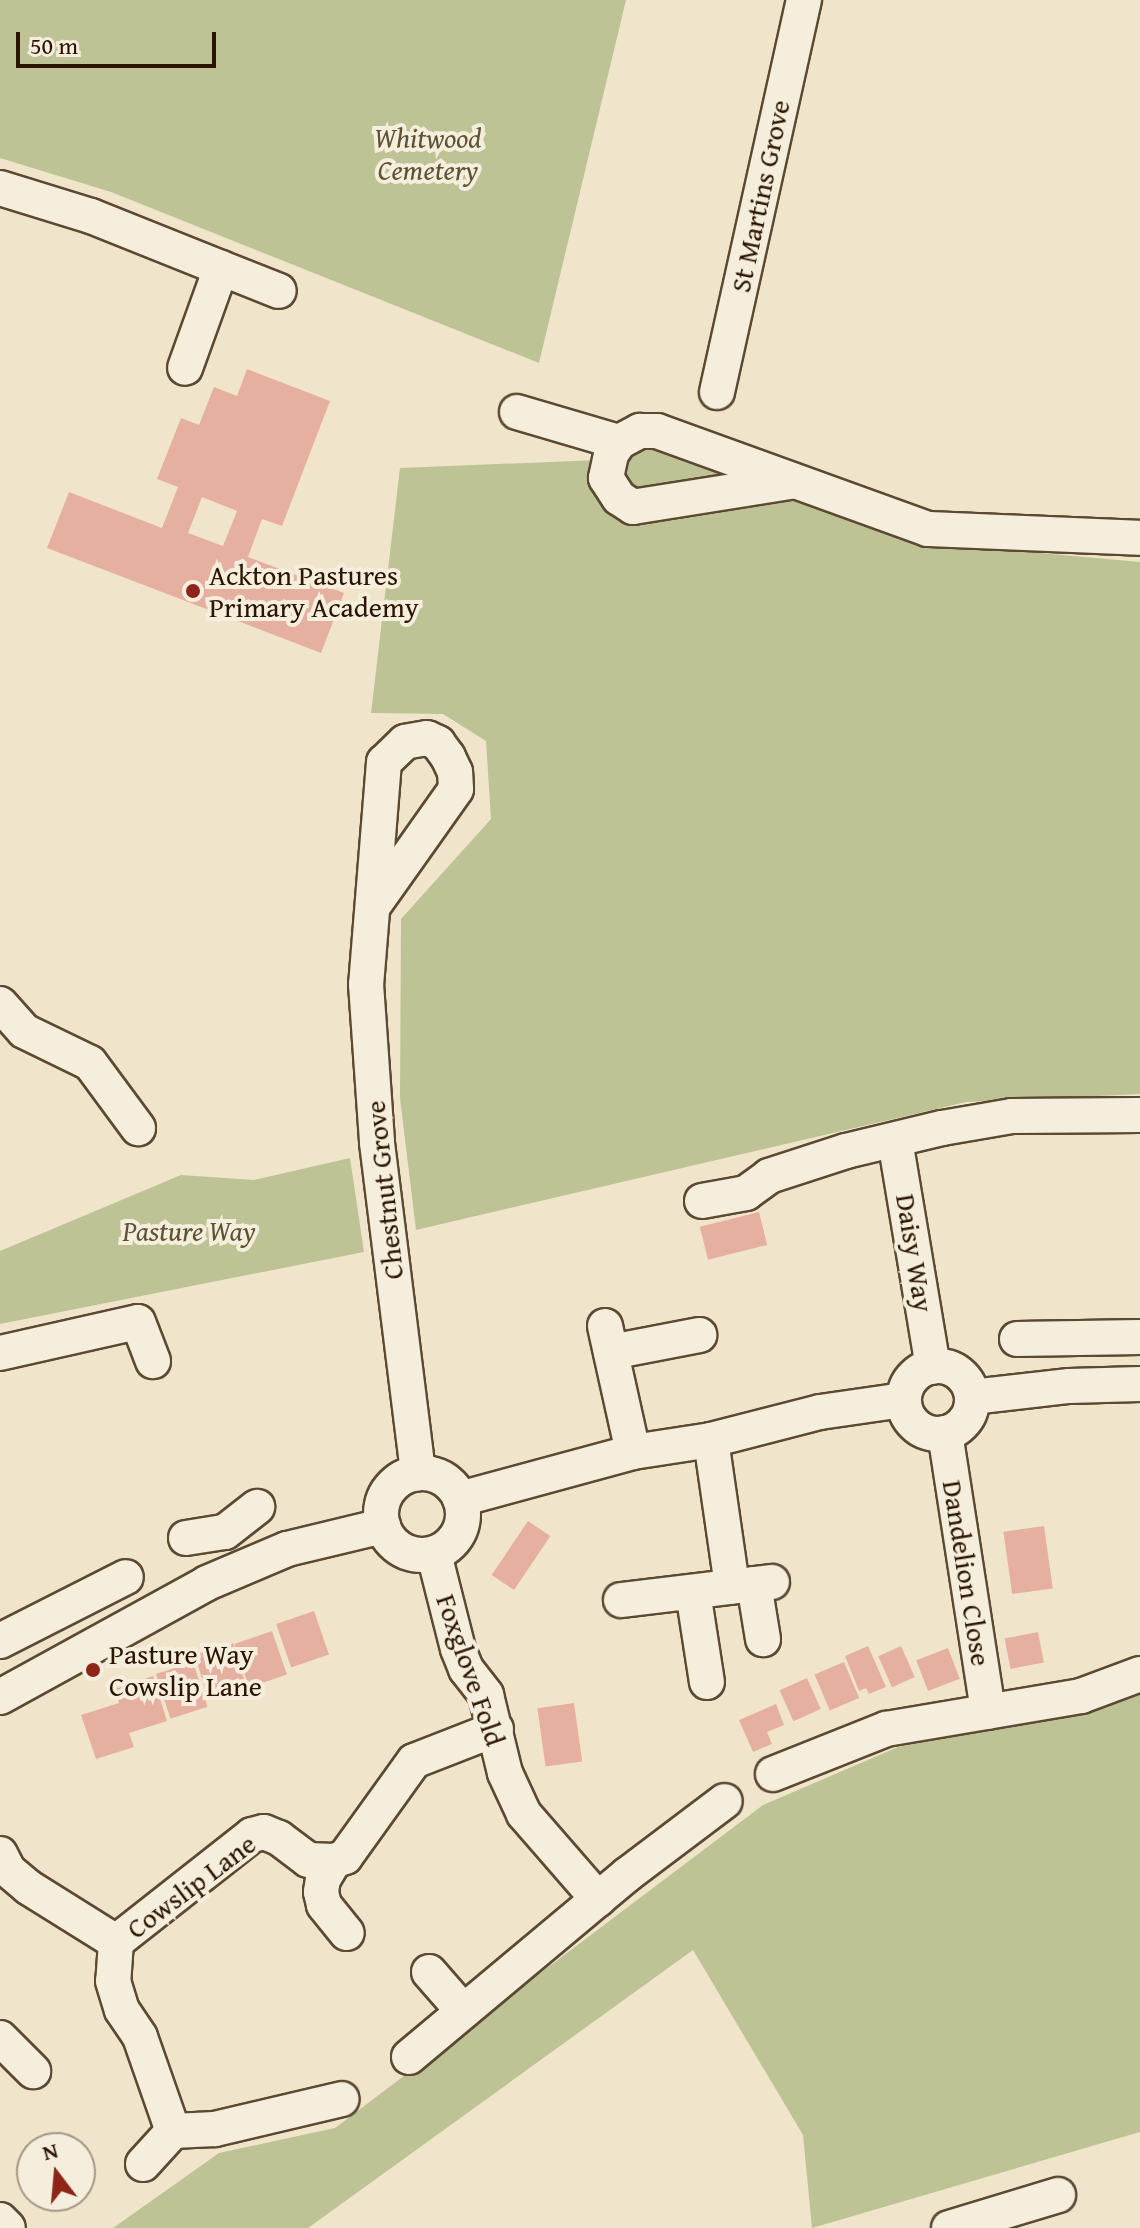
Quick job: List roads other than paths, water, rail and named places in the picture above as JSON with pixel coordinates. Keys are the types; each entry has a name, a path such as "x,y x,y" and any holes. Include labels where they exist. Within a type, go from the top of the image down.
{"street":[{"name":"St Martins Grove","path":"717,392 804,0"},
{"path":"0,188 103,221 279,291"},
{"path":"185,368 221,268"},
{"path":"517,412 619,442"},
{"path":"790,482 633,507 619,498 606,478 611,454 619,442 640,431 657,431 790,482 928,529 1140,538"},
{"name":"Chestnut Grove","path":"374,905 366,984 377,1143 418,1473"},
{"path":"0,1004 24,1031 90,1063 138,1128"},
{"path":"702,1201 746,1193 769,1176 846,1151 942,1128 1012,1116 1140,1115"},
{"name":"Daisy Way","path":"895,1140 933,1367"},
{"path":"0,1353 138,1322 153,1361"},
{"path":"633,1452 608,1339 699,1335"},
{"path":"1017,1339 1140,1337"},
{"path":"933,1367 953,1369 969,1385 972,1397 968,1415 962,1424 945,1433 924,1431 914,1425 903,1400 914,1374 933,1367"},
{"path":"972,1397 1069,1386 1140,1384"},
{"path":"460,1499 633,1452 711,1440 820,1412 903,1400"},
{"name":"Dandelion Close","path":"945,1433 988,1712"},
{"path":"711,1440 753,1584 763,1639"},
{"path":"418,1473 445,1478 460,1499 462,1523 457,1537 434,1554 410,1554 397,1547 383,1526 381,1515 387,1493 396,1482 418,1473"},
{"path":"186,1538 225,1532 257,1507"},
{"path":"0,1697 207,1583 287,1549 383,1526"},
{"path":"225,1532 246,1566"},
{"name":"Foxglove Fold","path":"434,1554 458,1649 466,1669 486,1695 505,1773 524,1814 598,1899"},
{"path":"1,1638 126,1577"},
{"path":"621,1597 753,1584"},
{"path":"681,1593 707,1682"},
{"path":"773,1774 886,1729 1081,1696 1140,1674"},
{"path":"347,1933 324,1905 321,1892 323,1879 334,1861 345,1857 414,1761 496,1729"},
{"path":"409,2057 628,1874 725,1801"},
{"name":"Cowslip Lane","path":"6,1874 116,1942 252,1835 264,1832 279,1838 308,1860 334,1861"},
{"path":"116,1942 113,1981 122,2010 140,2037 173,2131"},
{"path":"429,1972 463,2011"},
{"path":"0,2038 33,2071"},
{"path":"143,2164 173,2131 215,2129 342,2099"},
{"path":"949,2228 988,2222 1058,2195"},
{"path":"0,2220 8,2228"}],"place":[{"name":"Ackton Pastures Primary Academy","path":"193,591"},
{"name":"Pasture Way Cowslip Lane","path":"93,1670"}],"park label":[{"name":"Whitwood Cemetery","path":"428,154"},
{"name":"Pasture Way","path":"189,1231"}]}
